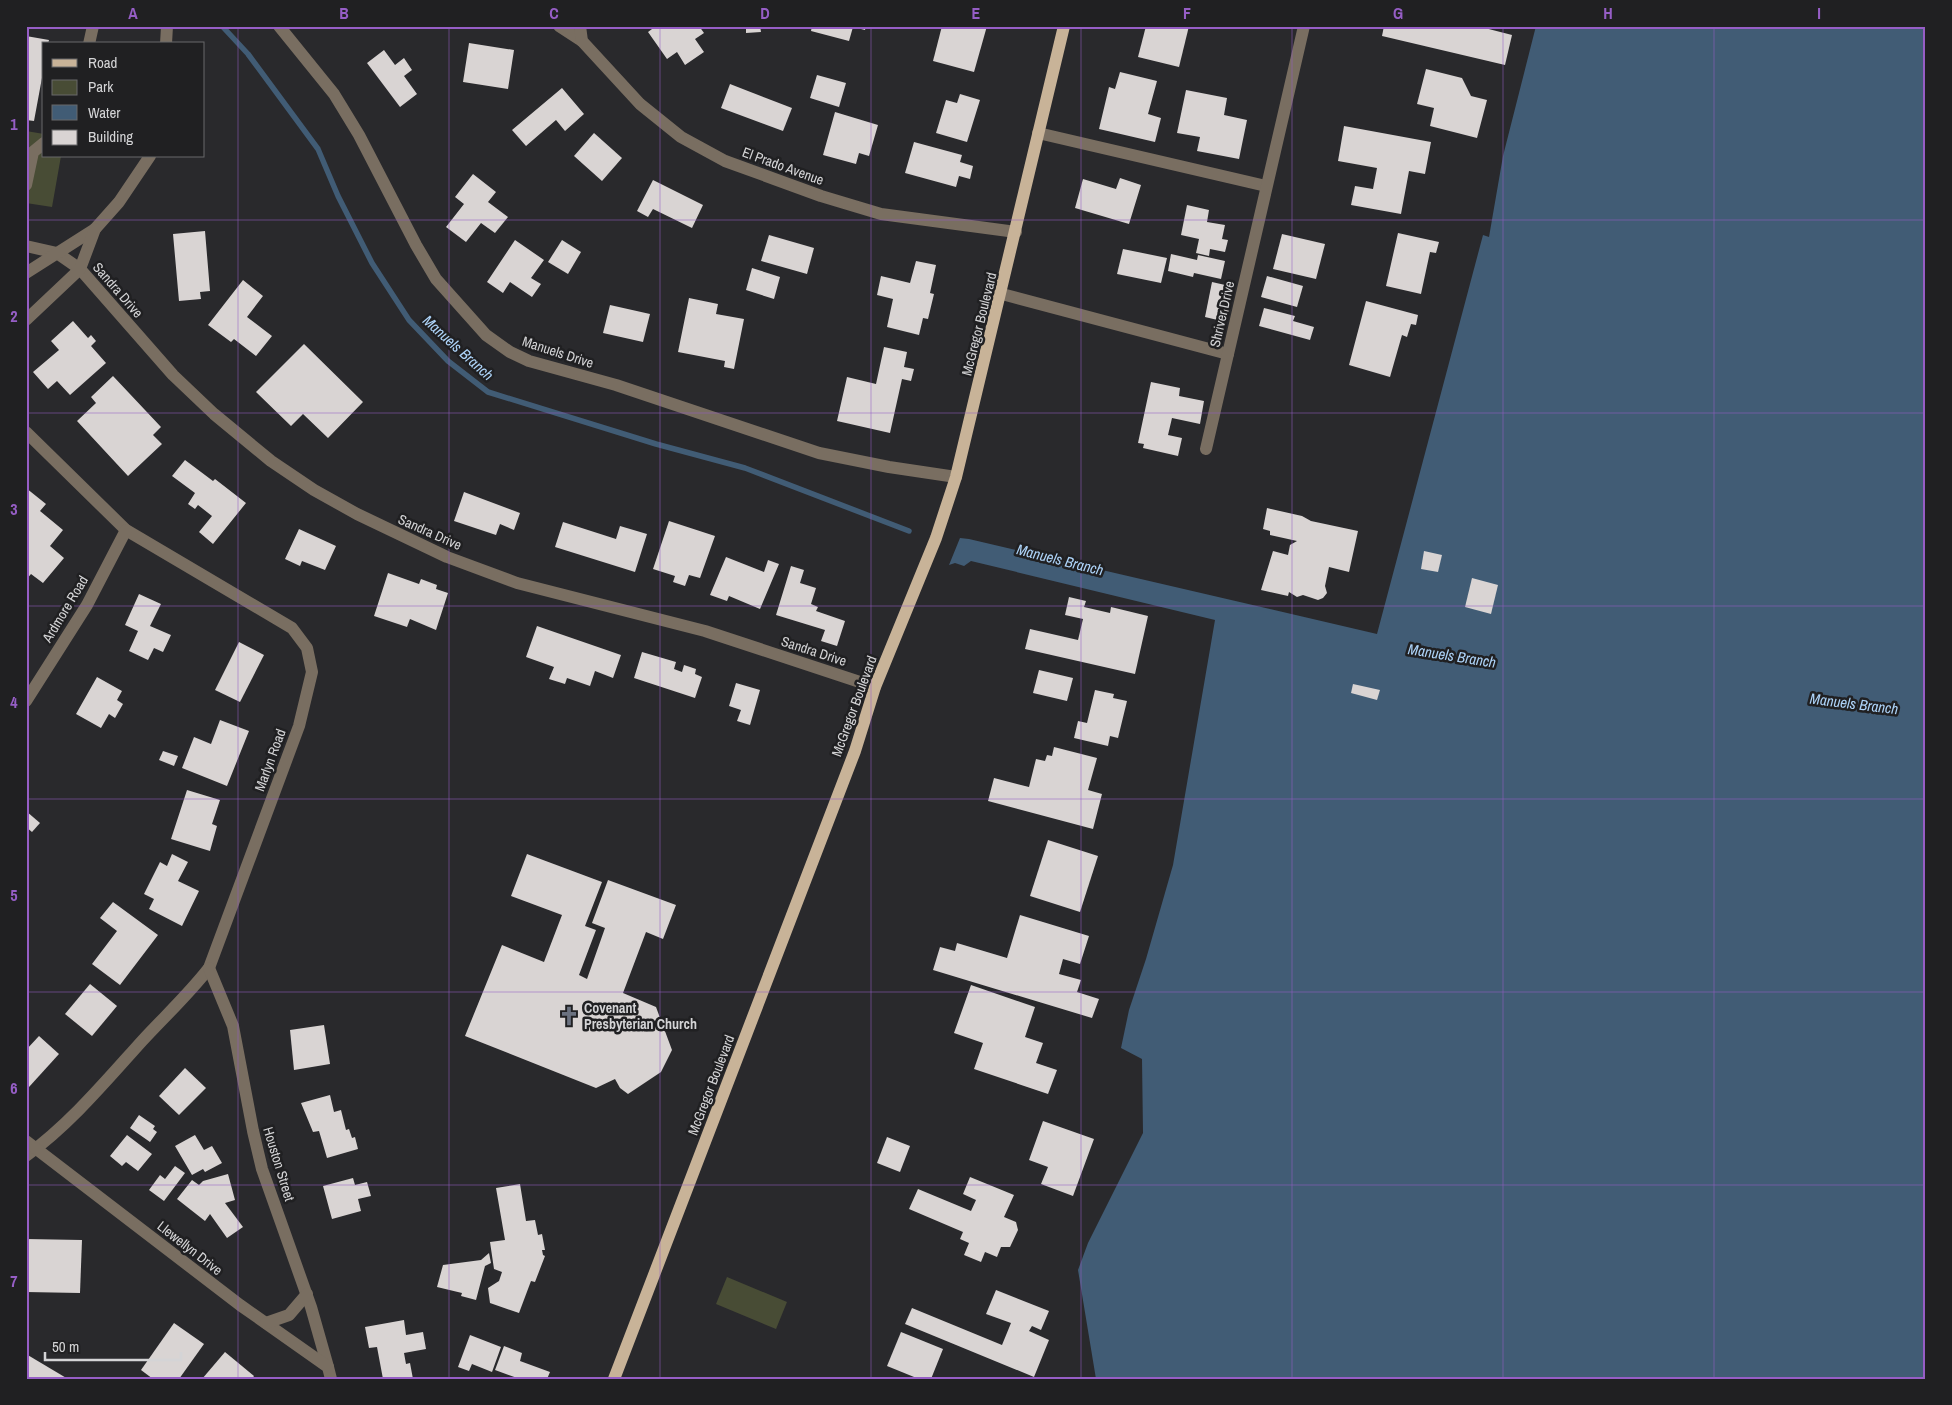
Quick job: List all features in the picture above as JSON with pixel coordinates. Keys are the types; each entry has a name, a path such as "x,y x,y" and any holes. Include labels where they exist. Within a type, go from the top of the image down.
{"main road":[{"name":"McGregor Boulevard","path":"614,1379 849,766 875,687 936,538 956,477 1002,294 1064,26"}],"street":[{"path":"89,42 93,26"},
{"path":"166,26 166,42"},
{"name":"Manuels Drive","path":"279,26 308,60 349,119 436,279 486,335 510,352 529,361 616,385 819,453 889,467 956,477"},
{"name":"El Prado Avenue","path":"559,26 582,41 640,104 681,137 725,161 821,196 881,214 1016,232"},
{"path":"580,26 582,41"},
{"name":"Shriver Drive","path":"1206,449 1304,26"},
{"path":"1038,133 1266,186"},
{"path":"26,185 33,152 42,145"},
{"path":"26,273 95,229 119,202 149,158"},
{"path":"26,320 80,269 95,229"},
{"path":"26,246 57,253"},
{"name":"Sandra Drive","path":"57,253 80,269 173,375 214,414 271,461 314,490 357,514 447,557 517,583 705,631 875,687"},
{"path":"1002,294 1228,354"},
{"name":"Marlyn Road","path":"26,432 126,530 292,628 307,648 312,672 299,726 209,968 187,996 156,1026 66,1125 29,1149"},
{"name":"Ardmore Road","path":"26,701 87,605 126,530"},
{"name":"Houston Street","path":"209,968 233,1026 252,1131 262,1168 307,1294 330,1373"},
{"name":"Llewellyn Drive","path":"29,1149 266,1323 330,1373"},
{"path":"266,1323 289,1315 307,1294"}],"green space":[{"path":"26,131 42,134 42,158 61,158 52,207 26,203"},
{"path":"727,1277 787,1302 776,1329 716,1304"}],"water":[{"path":"1536,26 1926,26 1926,1379 1096,1379 1078,1270 1088,1243 1143,1133 1142,1059 1121,1048 1129,1010 1173,865 1215,620 971,561 964,566 955,563 949,565 960,538 969,539 1377,634 1483,235 1489,237 1503,156"}],"building":[{"path":"656,26 699,26 704,33 695,39 704,52 685,65 677,52 667,59 648,32"},
{"path":"746,26 760,26 761,32 746,33"},
{"path":"812,26 866,26 865,30 853,27 849,41 811,31"},
{"path":"942,26 987,26 974,72 933,61"},
{"path":"1146,26 1189,26 1179,67 1138,57"},
{"path":"1384,26 1477,26 1512,35 1505,65 1382,36"},
{"path":"26,36 49,40 48,42 42,42 42,78 34,121 26,120"},
{"path":"469,43 514,50 508,89 463,82"},
{"path":"384,50 395,65 404,58 412,70 404,76 417,94 400,107 367,63"},
{"path":"1426,69 1462,78 1471,96 1487,100 1477,138 1430,126 1434,108 1417,104"},
{"path":"1120,72 1157,81 1148,114 1161,118 1155,142 1099,129 1109,87 1115,89"},
{"path":"817,75 846,83 839,107 810,98"},
{"path":"730,84 792,108 783,131 721,108"},
{"path":"562,88 584,114 565,131 556,120 526,146 512,130"},
{"path":"1186,90 1227,98 1224,115 1247,120 1239,159 1197,151 1200,137 1177,133"},
{"path":"960,94 980,100 967,142 936,133 946,100 957,103"},
{"path":"835,112 878,125 869,156 859,153 856,164 823,155"},
{"path":"1344,126 1431,142 1425,174 1409,171 1401,214 1351,205 1355,186 1373,189 1377,168 1338,161"},
{"path":"594,133 622,158 602,181 574,156"},
{"path":"914,142 962,155 960,162 973,166 970,179 959,176 956,187 905,173"},
{"path":"473,174 496,192 488,202 508,217 495,233 481,223 466,242 446,227 464,204 455,197"},
{"path":"1120,178 1141,185 1129,224 1075,208 1083,179 1116,189"},
{"path":"653,180 703,205 692,228 653,209 648,217 637,211"},
{"path":"1187,205 1209,210 1207,222 1225,225 1222,239 1228,240 1225,252 1210,249 1209,256 1196,253 1199,239 1181,235"},
{"path":"205,231 210,291 200,292 201,299 179,301 173,234"},
{"path":"1398,233 1439,242 1436,253 1430,252 1421,294 1386,286"},
{"path":"1282,234 1325,244 1316,279 1273,269"},
{"path":"769,235 814,248 807,274 761,261"},
{"path":"515,240 544,260 531,278 541,284 532,297 510,282 503,293 487,282"},
{"path":"562,240 581,252 568,274 548,262"},
{"path":"1123,249 1167,258 1161,283 1117,274"},
{"path":"1171,254 1197,260 1198,255 1225,261 1221,279 1194,273 1193,277 1168,271"},
{"path":"916,261 936,265 930,293 934,294 928,319 923,318 919,335 887,327 893,299 877,295 881,276 910,283"},
{"path":"752,268 780,277 774,299 746,290"},
{"path":"1267,276 1303,286 1297,307 1261,297"},
{"path":"243,280 263,296 247,317 272,336 256,356 234,339 231,342 208,325"},
{"path":"1212,282 1234,287 1226,322 1205,317"},
{"path":"689,298 718,304 716,314 744,319 734,369 724,367 725,361 678,352"},
{"path":"1366,301 1418,315 1416,325 1411,324 1407,337 1402,335 1390,377 1349,365"},
{"path":"610,305 650,314 643,342 603,333"},
{"path":"1264,308 1295,316 1293,321 1314,327 1310,340 1259,326"},
{"path":"73,321 88,338 91,335 96,341 91,346 106,363 70,395 57,381 48,389 33,372 59,350 51,341"},
{"path":"304,344 363,402 328,438 303,414 291,426 256,392"},
{"path":"884,347 907,352 904,367 914,369 911,381 902,379 890,433 837,421 847,377 876,384"},
{"path":"113,376 161,427 153,435 162,444 128,476 77,421 96,403 91,397"},
{"path":"1151,382 1180,388 1179,396 1204,401 1200,424 1172,418 1168,435 1182,438 1178,456 1143,448 1144,444 1138,443"},
{"path":"185,460 213,481 215,479 246,503 213,544 199,532 212,516 198,505 195,509 188,504 195,493 172,476"},
{"path":"26,488 46,504 40,511 63,530 50,546 64,558 43,583 31,574 26,580"},
{"path":"464,492 520,513 514,530 500,524 496,535 454,521"},
{"path":"1267,508 1302,516 1311,521 1358,531 1349,572 1329,567 1325,586 1327,593 1323,598 1318,600 1303,595 1297,597 1289,592 1288,596 1261,590 1273,551 1288,555 1290,545 1297,541 1270,535 1270,531 1263,529"},
{"path":"669,521 715,536 700,578 689,575 685,586 673,582 675,576 653,569"},
{"path":"563,522 616,539 620,526 647,534 635,572 555,547"},
{"path":"299,529 336,546 325,570 302,561 300,566 285,559"},
{"path":"1424,551 1442,555 1438,572 1421,569"},
{"path":"726,557 764,572 768,560 779,564 760,609 729,596 727,601 710,595"},
{"path":"791,566 804,570 800,583 816,588 811,604 818,607 816,611 845,621 837,646 821,641 825,630 776,615"},
{"path":"388,573 419,584 421,579 437,585 436,589 448,593 436,630 410,619 407,627 374,616"},
{"path":"1472,578 1498,585 1491,614 1465,607"},
{"path":"139,594 161,604 150,626 171,635 163,652 154,648 148,660 129,651 138,631 125,625"},
{"path":"1069,597 1086,601 1084,607 1110,613 1111,607 1148,616 1135,674 1025,649 1030,629 1078,640 1083,619 1065,615"},
{"path":"537,626 621,655 613,678 595,671 590,686 567,678 565,684 549,679 554,667 526,657"},
{"path":"239,642 264,655 240,702 215,690"},
{"path":"642,652 676,662 674,669 682,672 684,665 696,669 695,674 702,677 695,698 634,678"},
{"path":"1039,670 1073,678 1067,701 1033,693"},
{"path":"97,677 122,691 117,700 123,704 115,718 109,714 101,728 76,714"},
{"path":"736,683 760,690 750,725 737,721 741,710 729,706"},
{"path":"1353,684 1380,690 1377,700 1351,693"},
{"path":"1095,690 1114,694 1113,698 1127,701 1118,738 1110,736 1108,746 1074,738 1078,721 1087,723"},
{"path":"220,720 249,731 227,786 182,768 194,737 211,744"},
{"path":"1054,747 1097,758 1088,790 1102,794 1093,829 988,801 994,778 1029,787 1036,759 1045,761 1047,755 1052,756"},
{"path":"163,751 178,756 174,766 159,760"},
{"path":"187,790 220,800 212,824 217,826 210,851 171,839"},
{"path":"26,811 40,823 32,832 26,827"},
{"path":"1048,840 1098,856 1080,912 1030,896"},
{"path":"172,854 188,862 178,881 199,891 182,926 149,909 154,899 144,894 160,862 167,866"},
{"path":"527,854 602,882 585,926 596,930 579,975 587,979 605,928 592,923 608,880 676,905 663,939 646,932 623,993 656,1007 672,1050 661,1072 628,1094 620,1088 615,1079 596,1088 465,1036 502,945 544,962 562,915 511,896"},
{"path":"113,902 158,935 120,985 92,964 117,931 100,918"},
{"path":"1020,915 1089,936 1080,964 1063,959 1059,974 1081,980 1077,992 1099,999 1092,1018 933,970 940,947 955,951 957,943 1007,958"},
{"path":"90,984 117,1006 92,1036 65,1014"},
{"path":"971,985 1035,1007 1025,1037 1043,1043 1036,1063 1057,1070 1048,1094 974,1069 983,1043 954,1033"},
{"path":"324,1025 330,1064 294,1070 290,1030"},
{"path":"39,1036 59,1054 29,1087 26,1084 26,1050"},
{"path":"185,1068 206,1088 179,1115 159,1096"},
{"path":"330,1095 334,1112 341,1110 346,1130 349,1129 352,1138 355,1137 358,1149 327,1158 319,1131 313,1132 301,1103"},
{"path":"139,1115 155,1126 153,1129 157,1132 150,1142 130,1128"},
{"path":"1043,1121 1094,1139 1073,1196 1041,1184 1048,1167 1029,1160"},
{"path":"127,1135 152,1154 138,1171 126,1162 122,1166 110,1156"},
{"path":"195,1135 204,1150 212,1146 222,1163 205,1172 203,1169 192,1175 175,1146"},
{"path":"887,1137 910,1146 900,1172 877,1163"},
{"path":"175,1166 185,1173 164,1201 149,1190 160,1175 165,1179"},
{"path":"228,1174 235,1200 225,1203 243,1227 227,1238 210,1214 205,1221 177,1199 192,1180 199,1185 203,1181"},
{"path":"970,1177 1014,1195 1004,1217 1016,1222 1018,1230 1010,1247 1001,1247 997,1257 985,1252 981,1262 964,1255 969,1243 960,1239 963,1232 909,1209 918,1189 971,1211 976,1200 963,1194"},
{"path":"353,1178 355,1185 367,1182 371,1196 358,1199 361,1211 332,1219 323,1186"},
{"path":"520,1184 526,1221 535,1220 538,1235 542,1234 545,1250 542,1250 545,1256 535,1282 531,1281 519,1313 490,1303 488,1288 499,1281 502,1272 494,1269 490,1242 505,1240 496,1188"},
{"path":"26,1239 82,1240 80,1293 26,1292"},
{"path":"489,1253 491,1263 485,1266 476,1300 461,1296 462,1293 437,1287 443,1265 481,1260"},
{"path":"996,1290 1049,1311 1041,1330 1032,1326 1029,1331 1049,1340 1034,1377 905,1324 912,1308 1002,1345 1011,1323 986,1314"},
{"path":"404,1320 406,1335 423,1332 426,1349 404,1353 406,1364 410,1363 413,1379 383,1379 377,1347 369,1348 365,1327"},
{"path":"174,1323 204,1344 179,1379 153,1379 141,1370"},
{"path":"901,1332 943,1349 931,1379 919,1379 887,1366"},
{"path":"470,1335 501,1347 492,1372 472,1364 469,1371 458,1367"},
{"path":"504,1346 522,1353 520,1361 550,1372 547,1379 520,1379 495,1370"},
{"path":"225,1352 254,1376 252,1379 202,1379"},
{"path":"26,1354 68,1379 26,1379"}],"waterway":[{"name":"Manuels Branch","path":"222,26 248,54 318,149 338,196 372,263 409,320 448,361 488,392 656,444 745,468 909,531"}],"place":[{"name":"Covenant Presbyterian Church","path":"569,1016"}]}
